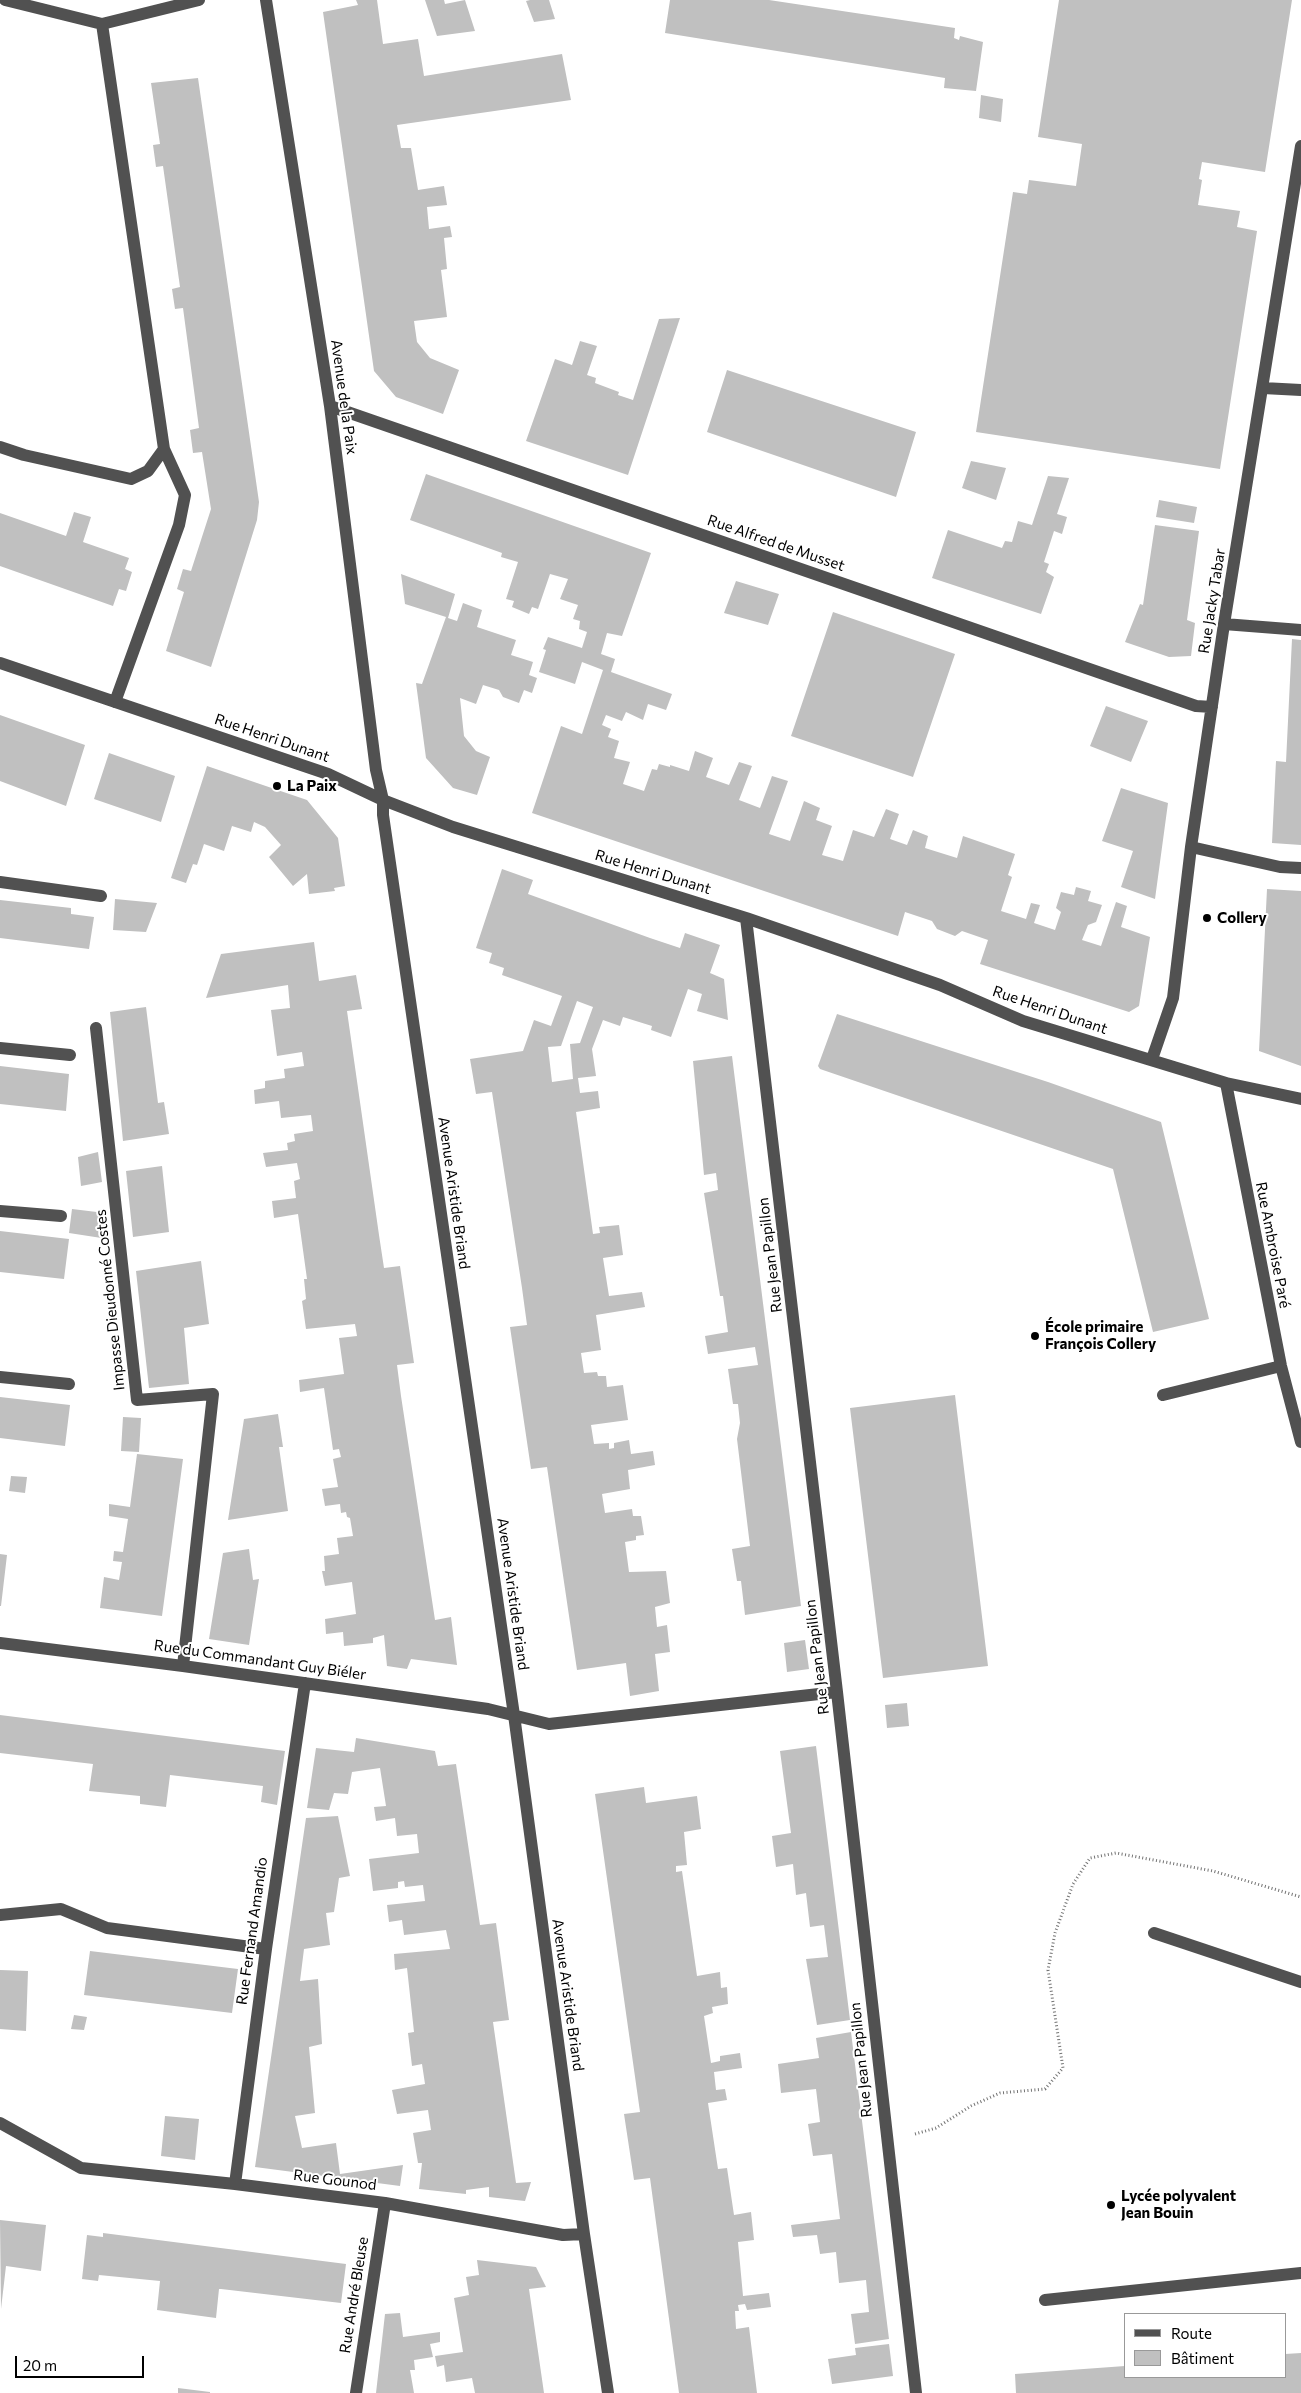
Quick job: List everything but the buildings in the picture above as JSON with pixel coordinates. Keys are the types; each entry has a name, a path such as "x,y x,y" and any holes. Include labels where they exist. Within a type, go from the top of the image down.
{"street":[{"path":"5,0 102,24 199,0"},
{"name":"Avenue de la Paix","path":"266,0 330,406 376,770 384,800"},
{"path":"102,24 164,450 185,495 179,525 115,702"},
{"name":"Rue Jacky Tabar","path":"1152,1059 1173,998 1191,847 1224,624 1301,146"},
{"path":"1262,388 1301,390"},
{"name":"Rue Alfred de Musset","path":"330,406 1196,706 1212,707"},
{"path":"0,447 24,455 131,479 148,471 164,450"},
{"path":"1224,624 1301,630"},
{"name":"Rue Henri Dunant","path":"0,663 328,774 384,800 453,827 746,918 940,985 1023,1021 1226,1083 1301,1099"},
{"name":"Avenue Aristide Briand","path":"384,800 383,815 514,1715 584,2234 608,2393"},
{"path":"1191,847 1280,867 1301,868"},
{"path":"0,882 101,896"},
{"name":"Rue Jean Papillon","path":"746,918 838,1692 916,2393"},
{"name":"Impasse Dieudonné Costes","path":"96,1028 137,1400 213,1394 183,1666"},
{"path":"0,1048 70,1055"},
{"name":"Rue Ambroise Paré","path":"1226,1083 1281,1366 1301,1442"},
{"path":"0,1211 61,1216"},
{"path":"1163,1395 1281,1366"},
{"path":"0,1377 69,1384"},
{"name":"Rue du Commandant Guy Biéler","path":"0,1643 183,1666 488,1709 549,1724 838,1692"},
{"name":"Rue Fernand Amandio","path":"235,2184 266,1949 305,1683"},
{"path":"0,1915 61,1909 107,1928 266,1949"},
{"path":"1154,1932 1301,1982"},
{"name":"Rue Gounod","path":"0,2123 81,2168 235,2184 385,2203 563,2235 584,2234"},
{"name":"Rue André Bleuse","path":"356,2393 385,2203"},
{"path":"1045,2300 1301,2273"}],"path":[{"path":"888,2150 906,2137 936,2128 971,2106 1000,2093 1045,2089 1063,2068 1048,1970 1056,1933 1073,1884 1090,1858 1116,1853 1213,1871 1301,1897"}],"place":[{"name":"La Paix","path":"277,786"},
{"name":"Collery","path":"1207,918"},
{"name":"École primaire François Collery","path":"1035,1336"},
{"name":"Lycée polyvalent Jean Bouin","path":"1111,2205"}]}
